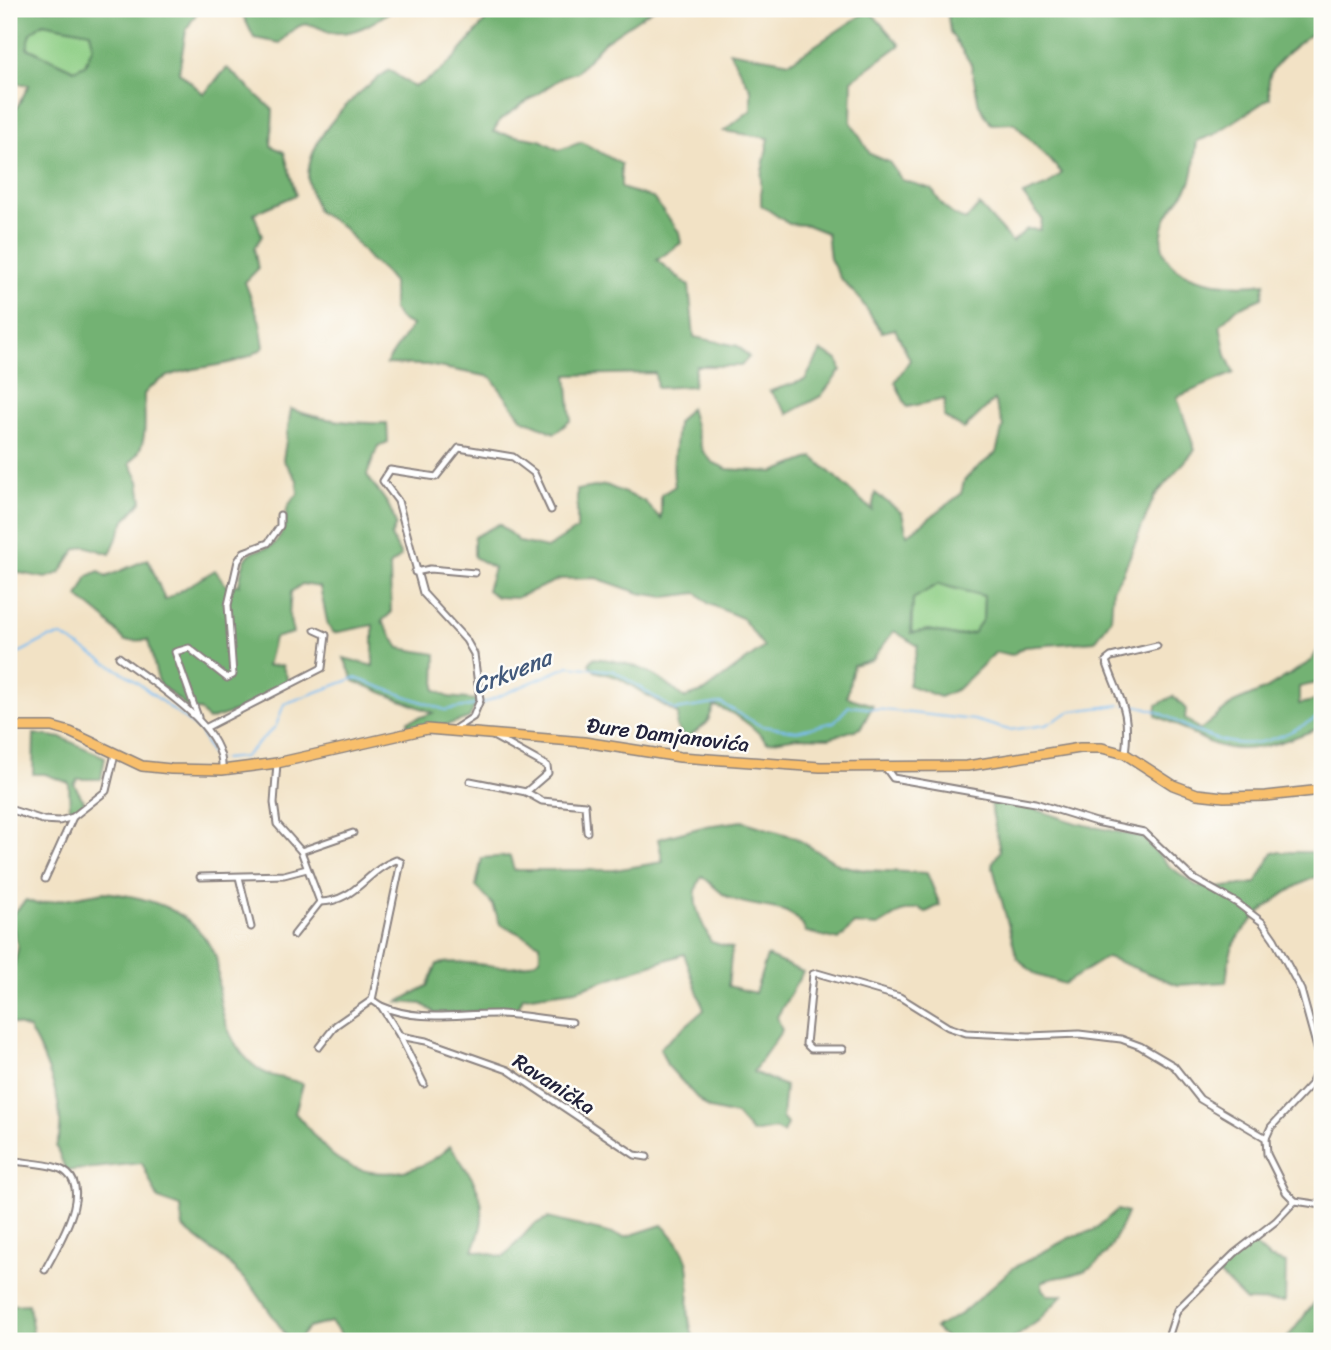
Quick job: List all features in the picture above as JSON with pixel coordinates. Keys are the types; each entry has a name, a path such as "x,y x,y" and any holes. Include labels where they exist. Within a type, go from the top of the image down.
{"main road":[{"name":"Đure Damjanovića","path":"9,727 52,727 84,738 142,766 277,763 410,732 453,730 493,736 584,742 731,762 820,767 967,766 1080,748 1102,748 1125,754 1173,785 1197,794 1224,797 1266,796 1322,790"}],"street":[{"path":"453,730 473,717 478,708 480,700 474,654 466,640 429,603 415,572 398,501 383,481 390,470 436,477 446,467 455,451 464,447 513,457 534,473 551,510"},
{"path":"198,718 175,652 189,648 216,672 227,678 233,675 228,605 238,561 244,552 268,542 280,526 280,515"},
{"path":"415,572 430,569 475,573"},
{"path":"207,727 322,668 326,635 314,630"},
{"path":"1125,754 1125,706 1107,659 1157,646"},
{"path":"119,657 207,727 223,763"},
{"path":"493,736 549,768 547,775 526,792"},
{"path":"9,809 43,820 59,821 73,817 106,791 115,754"},
{"path":"277,763 274,803 277,824 301,851 320,902"},
{"path":"885,766 893,778 1035,803 1096,822 1144,832 1192,878 1237,903 1262,922 1301,990 1320,1059 1312,1083 1271,1127 1266,1138 1267,1154 1286,1192 1295,1201 1322,1205"},
{"path":"470,781 526,792 542,801 583,804 587,811 587,832"},
{"path":"45,879 73,817"},
{"path":"301,851 353,833"},
{"path":"294,935 320,902 338,901 358,889 379,869 392,861 401,862 372,1000 342,1020 318,1047"},
{"path":"200,877 284,875 307,869"},
{"path":"239,877 251,927"},
{"path":"843,1049 811,1049 806,1044 813,974 900,997 948,1027 966,1033 1029,1036 1079,1034 1140,1046 1174,1066 1200,1099 1266,1138"},
{"path":"372,1000 402,1015 423,1017 504,1014 572,1022"},
{"path":"381,1006 400,1036 424,1084"},
{"name":"Ravanička","path":"400,1036 426,1041 508,1070 625,1149 647,1157"},
{"path":"1312,1083 1322,1087"},
{"path":"9,1160 58,1168 72,1176 75,1183 72,1218 45,1269"},
{"path":"1167,1341 1177,1310 1235,1253 1276,1221 1295,1201"}],"green space":[{"path":"9,9 199,9 186,30 179,72 204,94 227,68 273,110 271,146 284,152 296,195 254,213 262,236 254,248 258,269 245,282 260,322 264,347 235,361 171,375 144,394 143,440 141,448 130,463 139,481 142,501 125,520 110,554 85,546 75,550 60,573 46,578 9,571 9,122 29,85 9,82","holes":["43,23 90,32 93,46 85,65 74,70 27,48 31,33"]},
{"path":"240,9 392,10 354,31 329,32 313,25 302,25 280,43 254,38"},
{"path":"494,9 653,9 604,42 577,72 564,76 500,120 493,132 540,140 559,150 582,142 621,164 621,188 653,198 679,232 681,243 657,260 689,286 694,337 738,346 749,357 741,366 696,366 693,386 657,388 655,373 567,375 571,420 555,433 522,419 491,377 427,365 386,364 412,325 401,320 393,310 393,282 383,270 371,261 344,228 317,211 308,184 310,163 324,131 362,91 389,70 414,87 426,81 448,64"},
{"path":"947,9 1322,9 1322,29 1295,47 1272,71 1268,84 1270,98 1213,135 1197,141 1190,183 1166,219 1162,240 1166,256 1176,268 1210,282 1248,285 1265,283 1262,298 1236,309 1220,325 1226,355 1234,373 1177,397 1195,450 1154,497 1123,573 1113,589 1111,619 1095,641 1024,647 1012,655 996,652 958,689 940,697 908,685 918,646 894,631 872,660 853,665 847,697 873,705 861,728 829,738 798,737 767,742 743,720 714,706 707,723 686,739 676,726 678,714 617,677 595,671 589,664 593,658 632,665 663,681 684,698 705,691 764,647 742,618 709,604 697,593 665,597 639,593 596,578 560,579 516,598 497,597 487,590 494,568 474,557 474,537 499,524 520,542 547,548 577,529 577,490 606,485 644,501 661,519 661,495 675,486 677,423 690,408 702,450 712,462 727,469 774,472 813,457 872,510 875,493 902,513 907,535 961,494 964,481 996,453 1003,426 994,400 964,429 944,417 945,399 907,407 895,382 910,360 895,329 882,332 859,298 840,278 830,259 827,233 807,225 789,224 761,205 761,176 769,138 724,131 751,110 751,90 729,51 790,62 869,10 900,45 852,80 851,122 870,154 889,162 902,180 932,189 946,209 960,218 966,220 979,205 1012,242 1027,229 1040,230 1042,219 1023,195 1048,185 1062,173 1014,123 991,124 979,105 971,64 950,32","holes":["938,584 984,596 983,619 973,633 956,636 929,630 911,633 913,599"]},
{"path":"43,23 90,32 93,46 85,65 74,70 26,47 31,33"},
{"path":"821,351 838,360 841,370 821,396 788,414 770,391 805,380"},
{"path":"291,409 338,421 387,423 388,442 378,446 367,475 391,510 396,525 391,536 401,556 390,566 391,613 382,621 399,648 436,654 435,690 448,697 478,700 469,718 446,725 407,727 408,721 433,713 354,681 344,658 373,666 373,625 334,633 328,626 320,587 302,584 291,592 289,615 293,633 274,638 267,666 282,665 289,682 237,711 208,720 200,710 192,711 159,684 148,640 125,641 105,619 78,597 88,576 99,571 106,577 148,559 165,600 215,570 226,585 239,585 246,558 251,553 275,543 284,527 287,509 298,494 297,480 283,460"},
{"path":"938,584 984,596 983,619 973,633 956,636 929,630 911,633 913,599"},
{"path":"1322,644 1322,682 1299,687 1299,704 1322,699 1322,727 1270,745 1243,749 1208,742 1156,716 1157,705 1173,696 1186,709 1185,718 1200,730 1233,703 1266,689 1311,661"},
{"path":"34,734 62,738 105,757 101,779 78,779 74,784 85,803 70,815 69,783 45,774 33,774"},
{"path":"990,801 1035,809 1076,823 1142,837 1169,866 1197,886 1218,888 1256,883 1273,852 1322,852 1322,875 1285,894 1250,923 1232,949 1226,982 1178,985 1107,957 1064,984 1036,975 1017,958 992,864 1000,851"},
{"path":"742,821 794,837 840,865 864,870 927,873 940,905 926,912 919,908 901,912 878,926 854,924 839,940 806,932 800,922 782,910 728,897 702,876 696,893 700,918 711,942 732,948 728,986 755,993 767,956 803,972 777,1017 782,1030 753,1072 785,1086 782,1118 787,1124 783,1133 775,1129 752,1133 736,1115 710,1109 667,1065 660,1048 704,1010 684,954 576,990 523,997 517,1010 435,1013 422,1004 398,1002 427,986 437,964 450,962 504,967 529,964 540,958 540,944 500,924 493,905 476,886 482,858 510,856 514,870 614,870 663,862 658,839 706,826"},
{"path":"104,892 153,902 168,908 195,927 217,959 218,988 230,1035 242,1053 262,1072 303,1084 295,1113 331,1154 360,1169 392,1172 423,1164 450,1146 480,1195 482,1220 473,1250 504,1257 533,1225 548,1218 625,1237 662,1225 677,1241 689,1269 688,1309 695,1341 346,1341 331,1322 308,1328 297,1341 290,1341 254,1289 226,1261 183,1228 181,1207 158,1199 142,1163 66,1171 56,1146 60,1133 60,1118 48,1070 29,1029 9,1022 9,969 14,966 18,948 10,917 26,900 37,904"},
{"path":"1117,1210 1127,1213 1108,1251 1086,1270 1042,1282 1042,1289 1048,1295 1063,1295 1038,1321 1010,1341 949,1341 935,1328 962,1313 1013,1268 1069,1238 1094,1230"},
{"path":"1251,1242 1269,1258 1286,1263 1285,1302 1246,1301 1217,1272"},
{"path":"1322,1280 1322,1326 1310,1341 1285,1341 1318,1298"},
{"path":"29,1304 34,1341 9,1341 9,1305"}],"waterway":[{"name":"Crkvena","path":"9,658 48,638 62,636 130,677 200,731 211,755 218,759"},
{"name":"Crkvena","path":"481,704 569,666 614,671 675,710 721,703 761,726 797,731 834,722 849,706 974,720 1009,730 1046,725 1071,711 1120,705"},
{"name":"Crkvena","path":"223,759 244,757 276,726 284,704 355,678 445,710 476,705"},
{"name":"Crkvena","path":"1125,705 1154,710 1201,734 1235,743 1266,741 1318,717 1322,718"}]}
